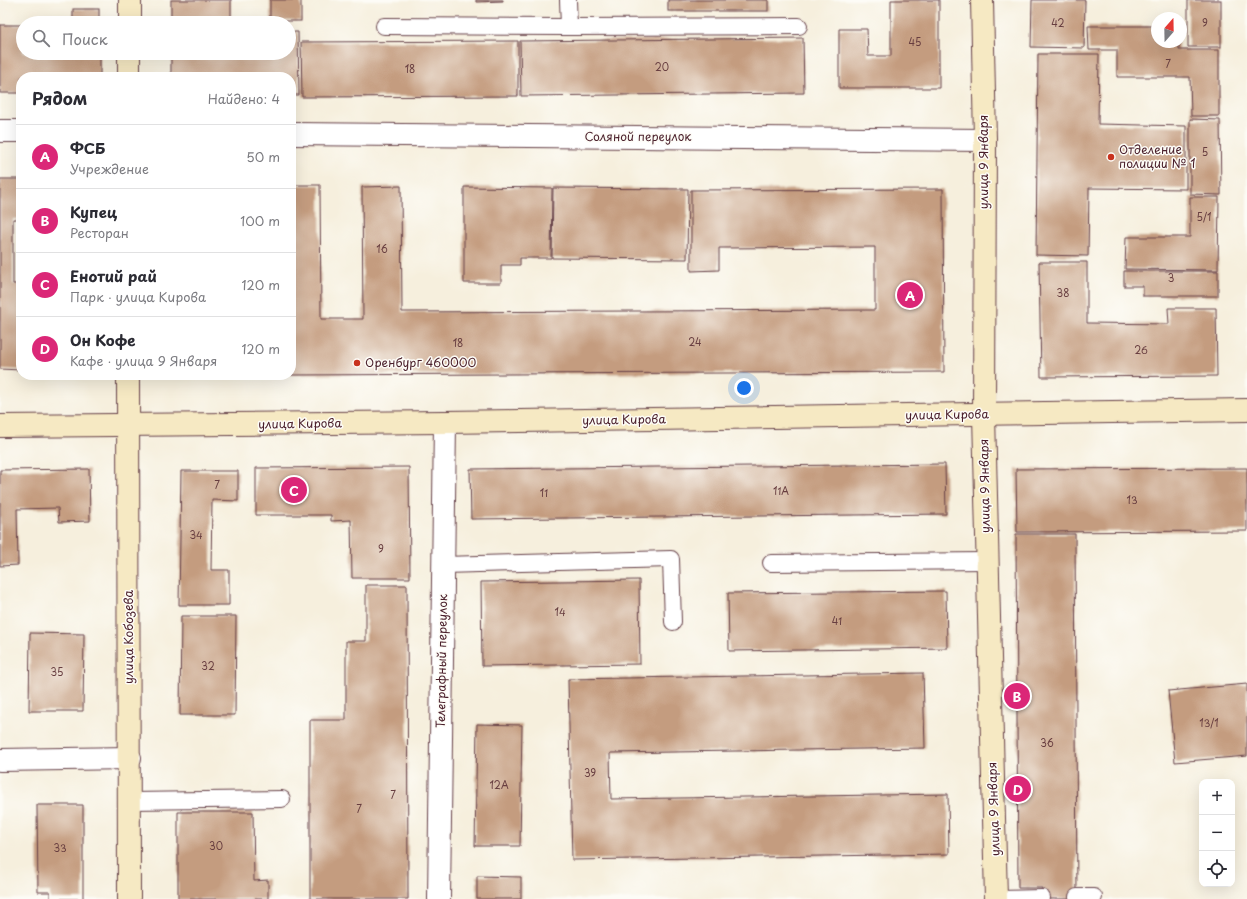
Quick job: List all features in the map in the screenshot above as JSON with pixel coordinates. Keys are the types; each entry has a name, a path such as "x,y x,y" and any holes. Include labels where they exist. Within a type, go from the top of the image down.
{"main road":[{"path":"130,0 130,16"},
{"name":"улица 9 Января","path":"982,0 985,140 984,415 997,899"},
{"path":"129,60 129,72"},
{"name":"улица Кобозева","path":"128,380 130,758 129,899"},
{"name":"улица Кирова","path":"0,426 445,422 1247,410"}],"street":[{"path":"0,131 16,131"},
{"name":"Соляной переулок","path":"296,134 985,140"},
{"name":"Телеграфный переулок","path":"439,899 445,422"},
{"path":"0,760 130,758"}],"lane":[{"path":"568,0 569,27"},
{"path":"384,26 799,26"},
{"path":"443,565 671,559 673,622"},
{"path":"772,563 987,561"},
{"path":"130,801 282,799"},
{"path":"1077,897 1094,897"},
{"path":"997,899 1042,898"}],"building":[{"path":"171,0 231,0 231,16 171,16"},
{"path":"270,0 301,0 301,21 296,21 296,16 270,16"},
{"path":"476,0 503,0 503,1 476,2"},
{"path":"668,0 768,0 768,11 668,11"},
{"path":"891,0 939,0 939,88 839,88 839,29 867,29 868,56 891,56"},
{"path":"1032,0 1085,0 1084,48 1031,47"},
{"path":"1188,0 1221,0 1221,47 1188,47"},
{"path":"73,9 99,9 99,16 73,16"},
{"path":"0,25 16,25 16,60 100,60 100,72 16,72 16,93 0,93"},
{"path":"1088,26 1151,26 1151,48 1219,50 1219,116 1191,116 1190,77 1117,77 1117,50 1089,50"},
{"path":"296,32 298,32 299,95 296,95 296,72 171,72 171,60 296,60"},
{"path":"803,38 804,93 521,96 520,41"},
{"path":"518,41 518,96 302,97 301,42"},
{"name":"Отделение полиции № 1","path":"1038,54 1099,54 1098,124 1186,126 1186,189 1089,188 1088,256 1036,255"},
{"path":"1190,119 1220,120 1221,195 1190,194"},
{"path":"0,179 16,179 16,219 13,219 13,284 16,284 16,370 0,369"},
{"path":"296,185 320,185 321,319 363,319 362,187 401,186 402,312 875,310 875,247 719,248 719,270 691,271 691,190 943,189 944,372 296,375"},
{"path":"464,187 552,188 551,258 520,258 520,265 501,265 501,283 464,283"},
{"path":"553,188 688,189 687,259 552,258"},
{"path":"1190,197 1219,197 1218,270 1125,269 1126,237 1190,237"},
{"path":"1039,262 1087,262 1087,323 1169,324 1168,308 1216,308 1217,376 1041,377"},
{"path":"1124,271 1218,271 1218,296 1143,296 1143,286 1124,286"},
{"path":"945,464 946,514 471,519 470,469"},
{"path":"409,467 410,578 352,578 351,520 331,521 331,515 256,515 256,468"},
{"path":"1247,468 1247,531 1017,532 1016,469"},
{"path":"89,469 90,521 59,522 58,508 17,509 18,565 0,566 0,470"},
{"path":"181,471 238,471 238,501 212,500 211,570 229,570 229,605 179,605"},
{"path":"1016,534 1075,534 1077,899 1042,899 1042,888 1018,888"},
{"path":"639,580 640,664 482,666 481,582"},
{"path":"366,585 407,585 408,899 310,899 310,720 346,720 346,641 366,641"},
{"path":"946,591 947,648 729,651 728,593"},
{"path":"181,616 236,616 235,715 180,715"},
{"path":"30,633 84,634 83,711 29,711"},
{"path":"923,673 925,748 610,753 611,799 948,794 949,854 572,860 568,679"},
{"path":"1247,684 1247,756 1175,762 1168,691"},
{"path":"477,724 522,725 520,846 475,846"},
{"path":"37,805 83,805 83,899 50,899 50,892 38,892"},
{"path":"178,812 253,812 254,881 268,880 268,899 178,899"},
{"path":"477,876 521,877 521,899 477,899"}],"place":[{"name":"Отделение полиции № 1","path":"1111,157"},
{"name":"ФСБ","path":"910,295"},
{"name":"Оренбург 460000","path":"357,363"},
{"name":"Енотий рай","path":"294,490"},
{"name":"Купец","path":"1017,696"},
{"name":"Он Кофе","path":"1018,789"}]}
